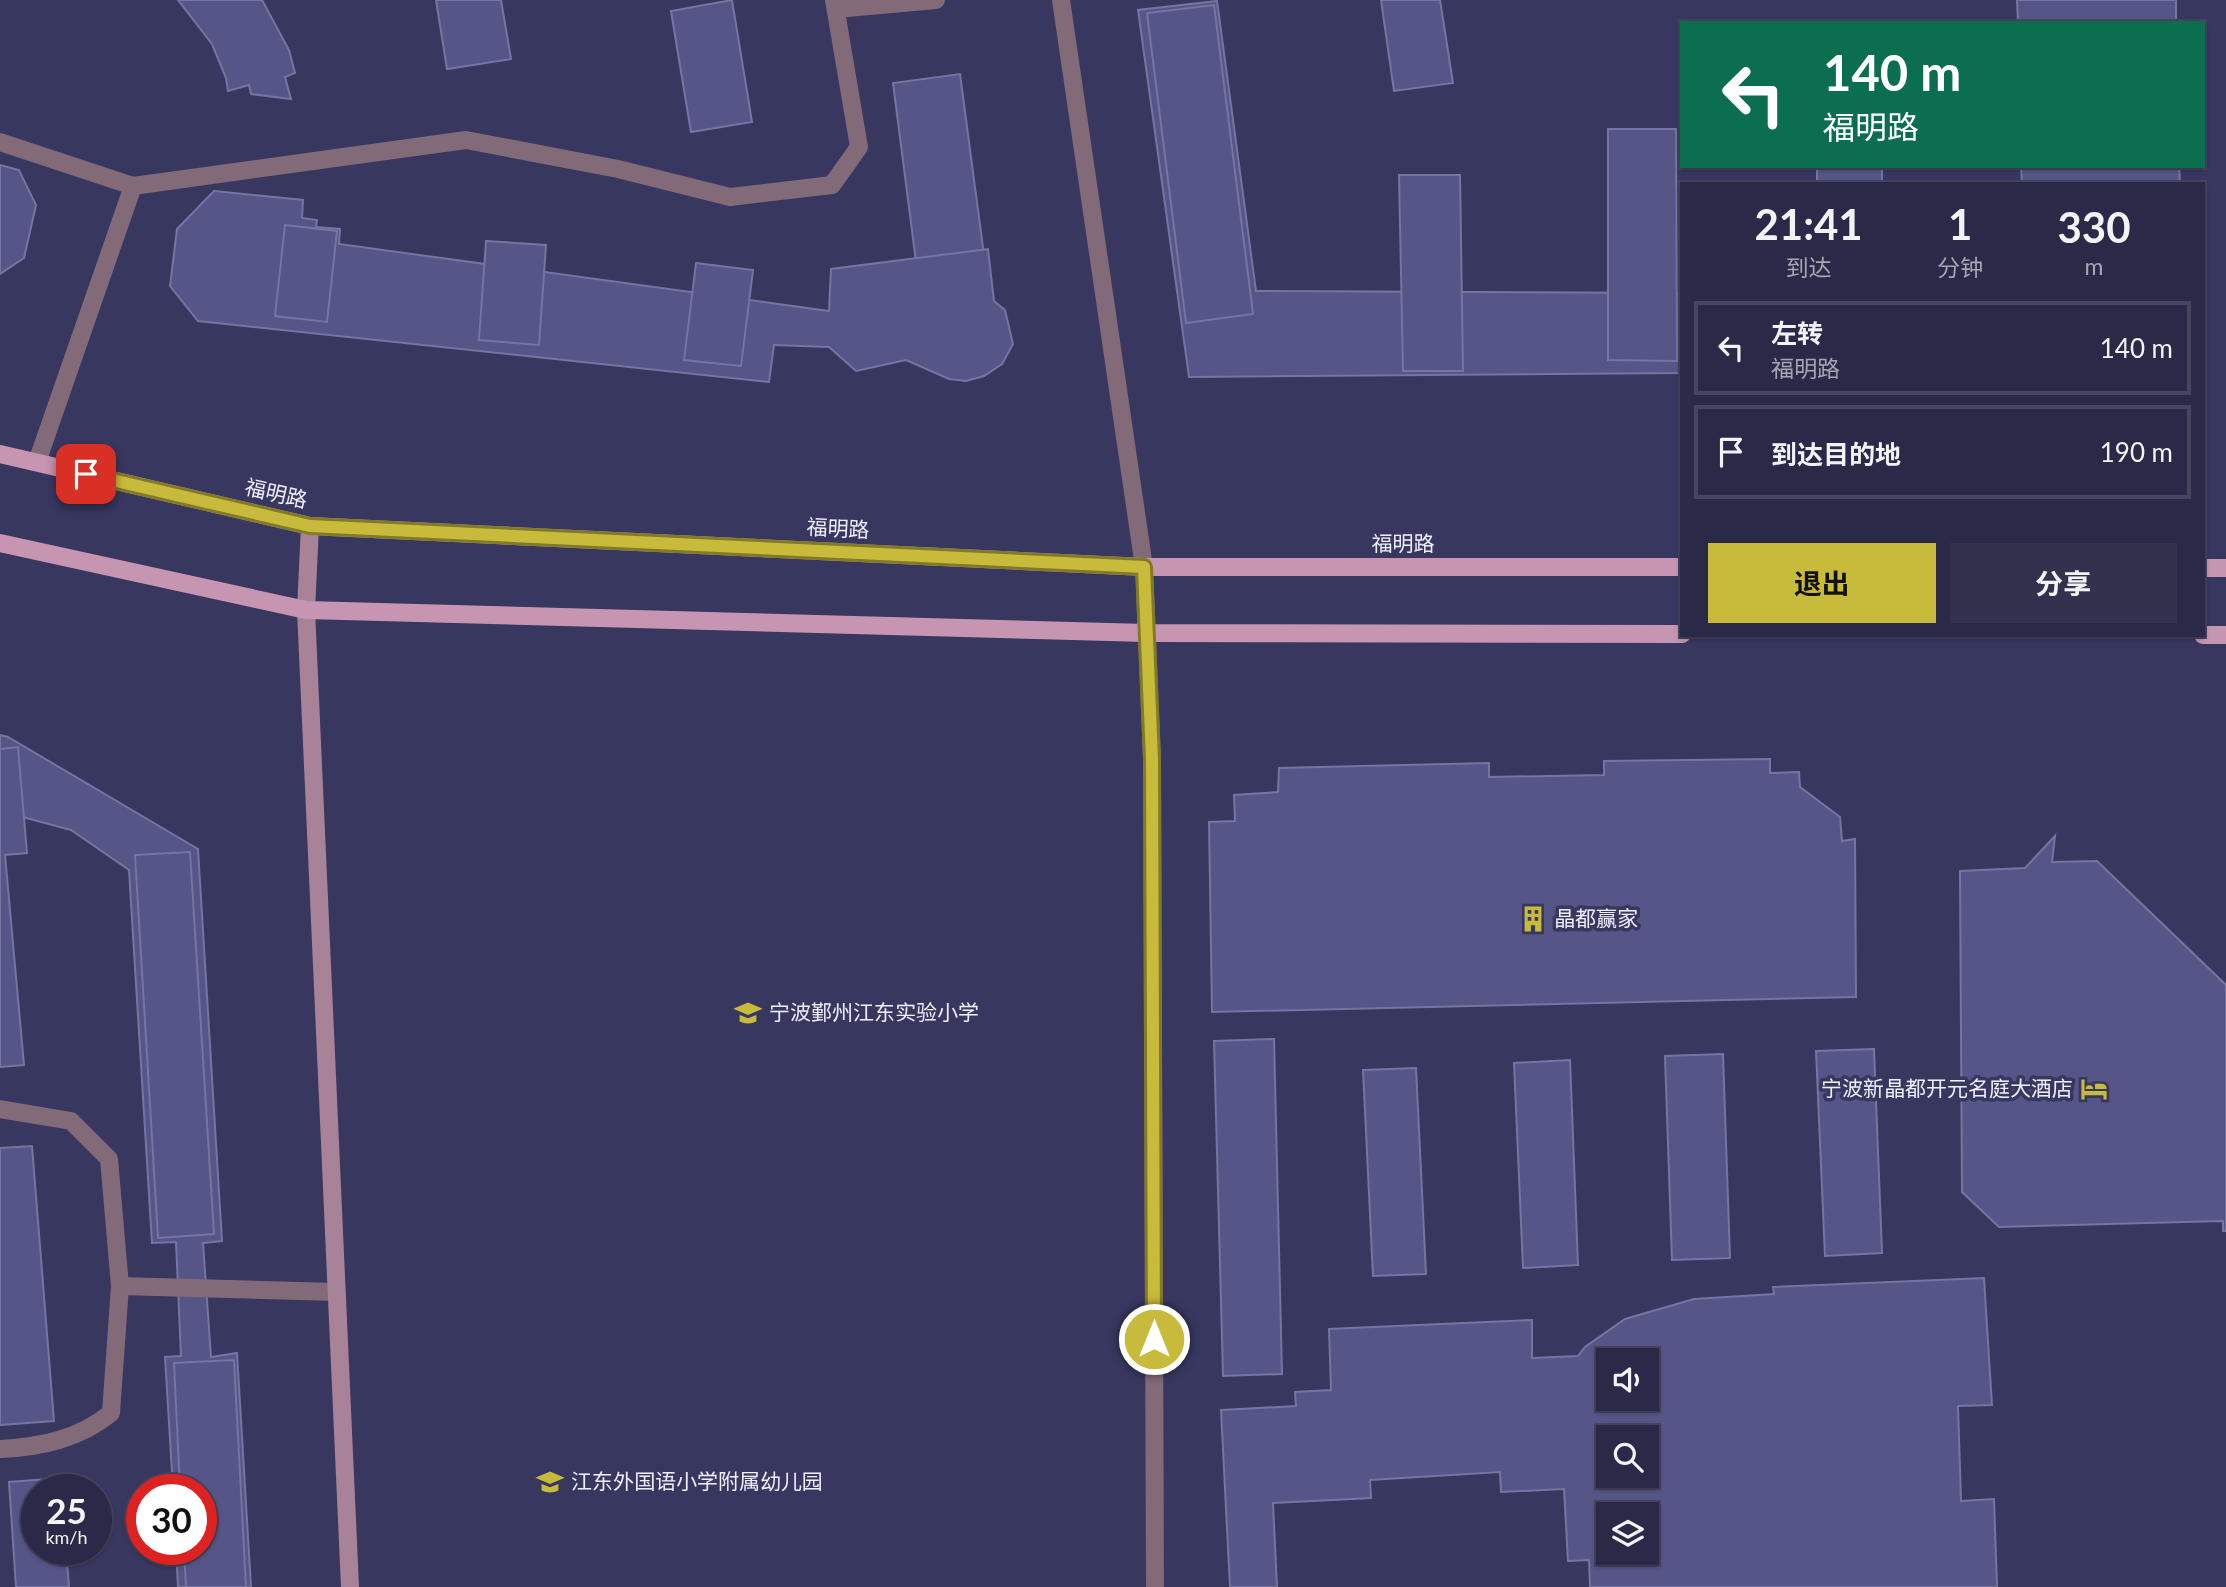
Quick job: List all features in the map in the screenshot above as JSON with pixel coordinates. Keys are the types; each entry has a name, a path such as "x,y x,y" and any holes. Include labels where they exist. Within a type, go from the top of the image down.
{"main road":[{"name":"福明路","path":"0,454 310,526 1144,567 1680,567"},
{"path":"0,543 306,610 1146,633 1680,634"},
{"path":"2205,568 2226,568"},
{"path":"2205,635 2226,635"}],"street":[{"path":"0,142 133,186 466,140 618,169 730,197 832,185 859,147 835,5 936,0"},
{"path":"1061,0 1144,567 1152,772 1155,1587"},
{"path":"37,462 133,186"},
{"path":"310,526 306,610 350,1587"},
{"path":"0,1109 71,1121 109,1159 120,1286 111,1413 94,1427 66,1440 0,1449"},
{"path":"120,1286 336,1292"}],"building":[{"path":"178,0 262,0 289,50 295,73 285,77 291,99 251,94 249,85 228,91 226,78 212,44"},
{"path":"436,0 501,0 511,59 447,69"},
{"path":"732,0 752,122 691,132 671,11"},
{"path":"1381,0 1440,0 1453,83 1394,91"},
{"path":"2017,0 2176,0 2176,21 2018,21"},
{"path":"1217,1 1256,291 1680,293 1680,373 1189,377 1138,10"},
{"path":"1214,5 1253,314 1186,323 1147,13"},
{"path":"960,74 991,308 923,316 893,83"},
{"path":"1608,129 1676,129 1677,361 1608,360"},
{"path":"0,165 19,170 36,205 24,258 0,274"},
{"path":"1817,168 1882,168 1882,182 1817,182"},
{"path":"2021,168 2179,168 2180,182 2022,182"},
{"path":"1399,175 1460,175 1463,371 1403,371"},
{"path":"214,191 303,200 302,218 317,220 316,227 340,229 339,244 829,311 831,269 988,249 994,301 1005,310 1013,344 1002,364 984,376 966,381 949,379 906,360 856,371 829,347 774,345 769,382 198,321 170,286 177,229"},
{"path":"285,225 337,231 327,322 275,316"},
{"path":"486,241 546,245 539,345 479,340"},
{"path":"696,263 753,270 741,366 684,360"},
{"path":"0,735 8,737 198,849 222,1241 203,1243 211,1357 237,1353 251,1587 178,1587 177,1565 217,1565 217,1474 172,1474 165,1357 181,1356 176,1242 152,1243 129,870 71,830 0,811"},
{"path":"18,747 27,853 5,855 24,1065 0,1067 0,749"},
{"name":"晶都赢家","path":"1770,759 1770,773 1799,772 1800,787 1840,817 1842,841 1855,839 1856,997 1212,1012 1209,822 1235,821 1234,795 1278,792 1279,768 1489,763 1489,777 1604,775 1604,761"},
{"name":"宁波新晶都开元名庭大酒店","path":"2055,836 2052,862 2097,861 2226,985 2226,1231 2223,1231 2223,1221 1999,1227 1962,1192 1960,871 2025,868"},
{"path":"190,852 214,1234 158,1238 135,855"},
{"path":"1274,1039 1282,1374 1223,1376 1214,1041"},
{"path":"1874,1049 1882,1253 1825,1256 1816,1051"},
{"path":"1723,1054 1730,1258 1672,1260 1665,1056"},
{"path":"1570,1060 1578,1265 1523,1268 1514,1063"},
{"path":"1416,1068 1426,1274 1373,1276 1363,1070"},
{"path":"32,1146 54,1421 0,1425 0,1148"},
{"path":"1984,1278 1992,1405 1958,1406 1961,1501 1994,1499 1997,1587 1590,1587 1589,1560 1568,1561 1564,1489 1501,1492 1500,1472 1370,1480 1371,1498 1273,1503 1277,1587 1230,1587 1221,1410 1296,1406 1295,1392 1331,1390 1329,1329 1532,1320 1532,1358 1578,1356 1585,1347 1625,1319 1694,1299 1774,1294 1773,1287"},
{"path":"234,1360 246,1587 186,1587 185,1565 217,1565 217,1474 179,1474 174,1363"},
{"path":"21,1481 21,1565 67,1565 69,1587 16,1587 9,1482"}],"place":[{"name":"晶都赢家","path":"1533,919"},
{"name":"宁波鄞州江东实验小学","path":"748,1013"},
{"name":"宁波新晶都开元名庭大酒店","path":"2094,1089"},
{"name":"江东外国语小学附属幼儿园","path":"550,1482"}],"route":[{"path":"86,474 310,526 1144,567 1152,759 1154,1339"}]}
